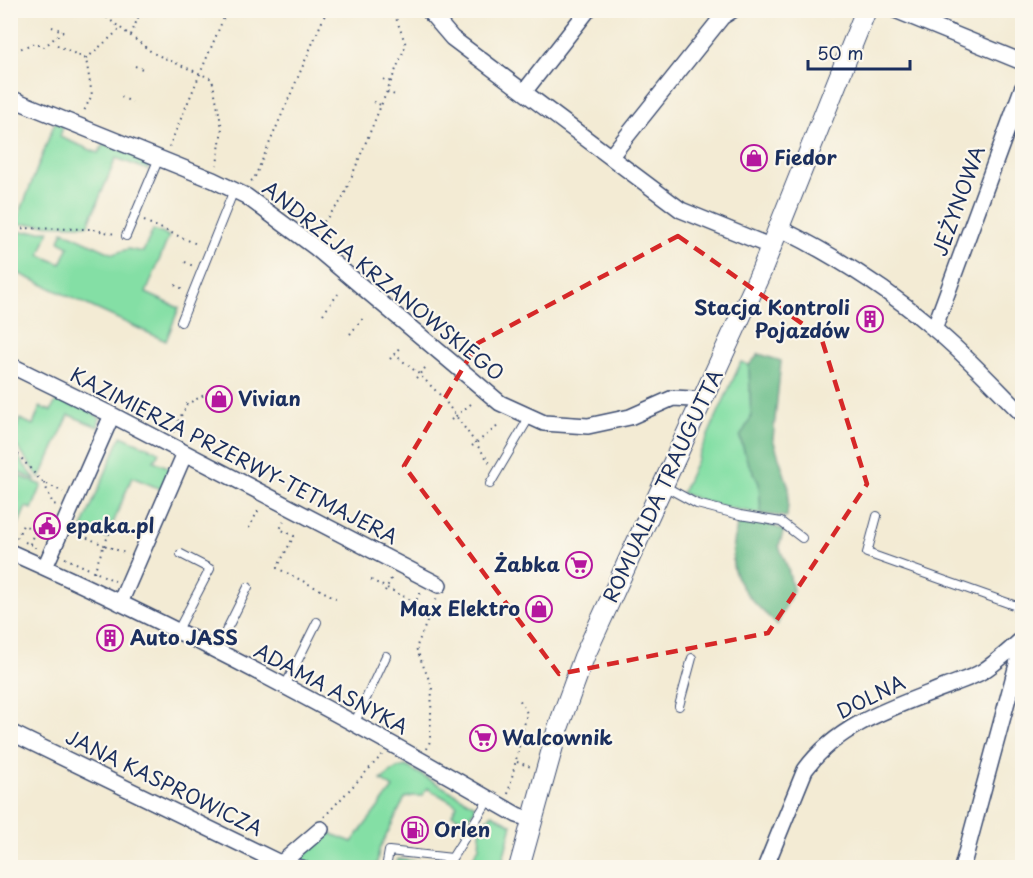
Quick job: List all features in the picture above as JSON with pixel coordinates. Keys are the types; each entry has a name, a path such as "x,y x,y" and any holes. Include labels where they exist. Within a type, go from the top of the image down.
{"street":[{"path":"428,10 452,38 681,210 772,247"},
{"path":"524,92 588,10"},
{"path":"611,156 722,17 732,10"},
{"name":"ROMUALDA TRAUGUTTA","path":"519,867 558,728 584,657 772,247 866,10"},
{"path":"895,10 1023,62"},
{"name":"JEŻYNOWA","path":"934,329 1023,89"},
{"name":"ANDRZEJA KRZANOWSKIEGO","path":"10,98 163,155 246,196 307,242 500,403 544,423 588,426 630,417 673,398 692,399 700,403"},
{"path":"779,228 802,239 882,288 934,329 1023,414"},
{"name":"KAZIMIERZA PRZERWY-TETMAJERA","path":"10,365 112,415 439,585"},
{"path":"45,567 112,415"},
{"path":"121,600 185,453"},
{"name":"ADAMA ASNYKA","path":"14,545 45,567 121,600 177,632 285,686 517,815 532,820"},
{"name":"DOLNA","path":"765,867 805,770 814,757 833,739 853,726 982,671 1023,639"},
{"path":"962,867 1023,646"},
{"name":"JANA KASPROWICZA","path":"10,732 279,866 302,867"},
{"path":"279,866 316,834"}],"lane":[{"path":"440,24 450,10"},
{"path":"126,236 163,155"},
{"path":"181,322 234,190"},
{"path":"490,484 530,416"},
{"path":"663,486 697,504 781,522 802,538"},
{"path":"877,516 867,553 1023,608"},
{"path":"177,632 210,569 181,554"},
{"path":"216,651 249,586"},
{"path":"285,686 317,622"},
{"path":"354,724 387,656"},
{"path":"679,706 692,658"},
{"path":"386,867 389,850 452,858 489,799"}],"path":[{"path":"97,10 153,53 212,79 222,128 216,174"},
{"path":"131,35 141,10"},
{"path":"163,155 201,74 227,10"},
{"path":"254,179 327,10"},
{"path":"307,242 342,200 362,152 368,130 406,45 393,10"},
{"path":"10,53 34,43 44,46 63,31 52,27"},
{"path":"215,27 220,29"},
{"path":"86,59 121,28"},
{"path":"57,45 86,59"},
{"path":"205,52 209,54"},
{"path":"392,58 399,60"},
{"path":"81,118 92,95 86,59"},
{"path":"135,66 145,70"},
{"path":"383,79 391,82"},
{"path":"386,92 395,95"},
{"path":"121,97 132,102"},
{"path":"373,102 381,105"},
{"path":"357,150 362,152"},
{"path":"349,170 353,172"},
{"path":"337,198 342,200"},
{"path":"134,217 210,249"},
{"path":"10,228 90,230 126,236"},
{"path":"323,314 338,294"},
{"path":"350,334 365,316"},
{"path":"390,359 401,346"},
{"path":"394,354 419,374 443,398 474,445 497,472"},
{"path":"416,378 426,367"},
{"path":"169,440 187,404 206,394"},
{"path":"451,420 471,404"},
{"path":"474,445 498,426"},
{"path":"10,445 44,483 72,504"},
{"path":"44,483 53,504 72,504"},
{"path":"249,528 266,495"},
{"path":"291,508 280,529 294,536 278,568 336,598"},
{"path":"14,545 22,525 57,540 94,572 122,584 118,593 121,600"},
{"path":"30,544 36,530"},
{"path":"94,572 104,544 111,533"},
{"path":"35,546 57,540 104,544 139,560"},
{"path":"371,579 415,602"},
{"path":"424,755 430,741 432,687 416,648 436,604 439,585"},
{"path":"507,800 527,714 518,697"},
{"path":"316,834 316,826 386,751"},
{"path":"516,761 531,766"}],"highlighted area":[{"path":"678,236 821,337 867,484 768,633 559,674 404,466 478,343"}],"green space":[{"path":"55,122 63,126 60,137 98,153 104,144 148,160 148,170 116,158 88,225 11,224 10,216 18,218"},
{"path":"153,230 169,236 146,293 179,308 166,341 11,270 11,232 49,231 40,255 61,264 69,246 59,241 63,231 113,254 128,249 143,252"},
{"path":"759,354 781,361 773,439 789,488 787,517 761,514 759,483 747,460 740,437 751,418 749,365"},
{"path":"741,362 749,365 751,418 740,438 747,460 759,483 761,514 711,503 682,493"},
{"path":"57,399 75,407 78,403 100,418 98,427 69,415 40,478 12,440 20,419 33,425 40,407 51,411"},
{"path":"121,436 159,452 154,461 172,469 163,490 132,477 107,538 82,528"},
{"path":"11,448 36,480 11,469"},
{"path":"10,472 42,485 32,509 26,507 15,532 11,529"},
{"path":"738,518 784,530 779,546 793,590 777,625 746,593 734,570 733,551"},
{"path":"406,766 475,805 475,809 464,821 452,814 457,805 427,788 422,796 405,798 379,850 377,863 373,867 301,863 303,853 327,832 352,842 393,788 381,780 397,768"},
{"path":"492,814 512,825 501,867 467,867 479,847 481,824"},
{"path":"398,859 462,867 396,865"}],"place":[{"name":"Fiedor","path":"754,158"},
{"name":"Stacja Kontroli Pojazdów","path":"870,319"},
{"name":"Vivian","path":"219,399"},
{"name":"epaka.pl","path":"47,526"},
{"name":"Żabka","path":"579,565"},
{"name":"Max Elektro","path":"539,609"},
{"name":"Auto JASS","path":"110,638"},
{"name":"Walcownik","path":"483,738"},
{"name":"Orlen","path":"415,830"}]}
